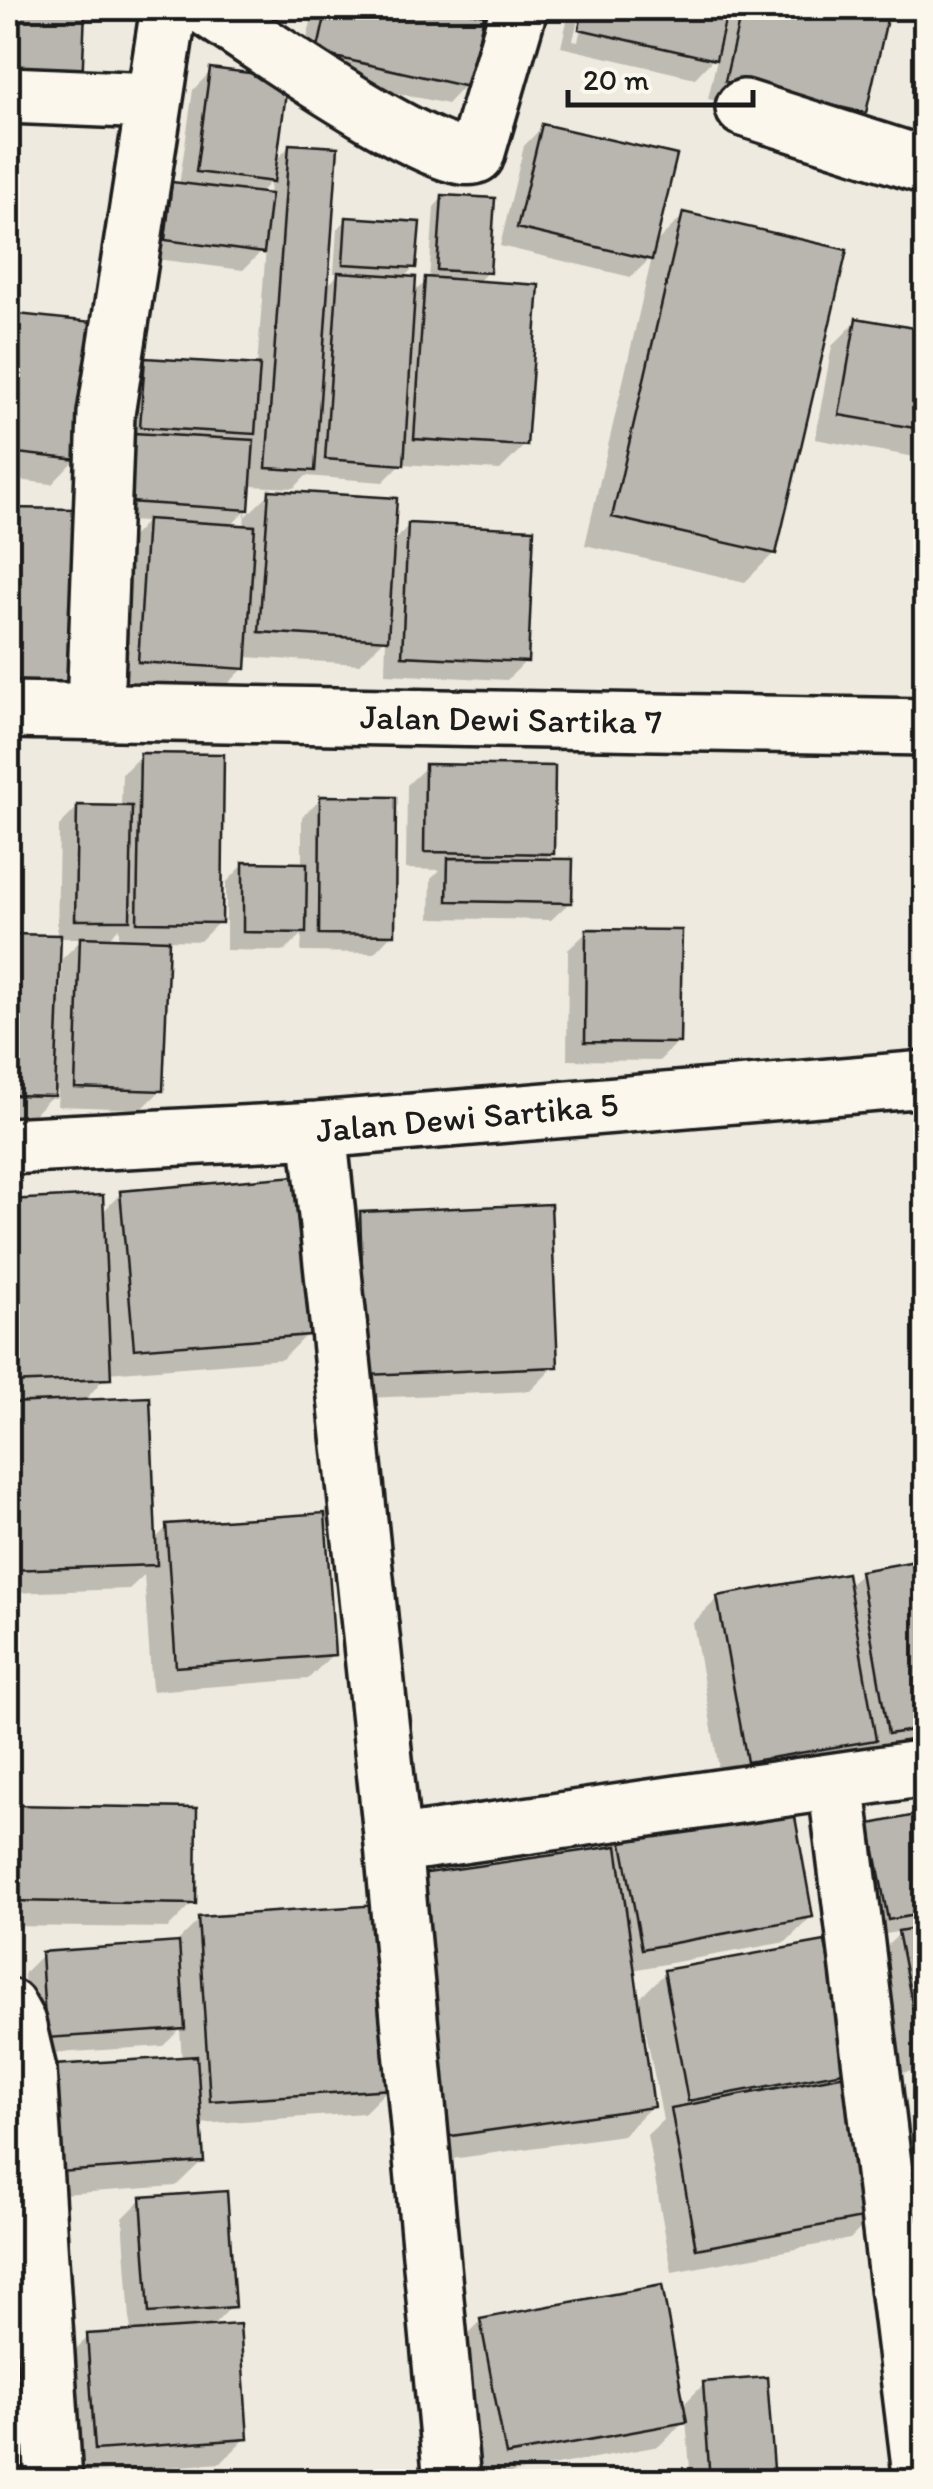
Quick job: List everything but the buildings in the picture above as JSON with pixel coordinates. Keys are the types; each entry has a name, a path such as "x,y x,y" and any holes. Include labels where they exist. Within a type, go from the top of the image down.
{"street":[{"path":"96,710 106,414 169,8"},
{"path":"208,8 285,61 438,152 467,159 476,155 485,134 520,8"},
{"path":"8,94 152,101"},
{"path":"744,108 926,166"},
{"name":"Jalan Dewi Sartika 7","path":"8,710 926,727"},
{"name":"Jalan Dewi Sartika 5","path":"8,1146 318,1130 926,1080"},
{"path":"318,1130 393,1845 452,2482"},
{"path":"393,1845 926,1768"},
{"path":"836,1781 922,2482"},
{"path":"8,2007 28,2070 54,2482"}]}
